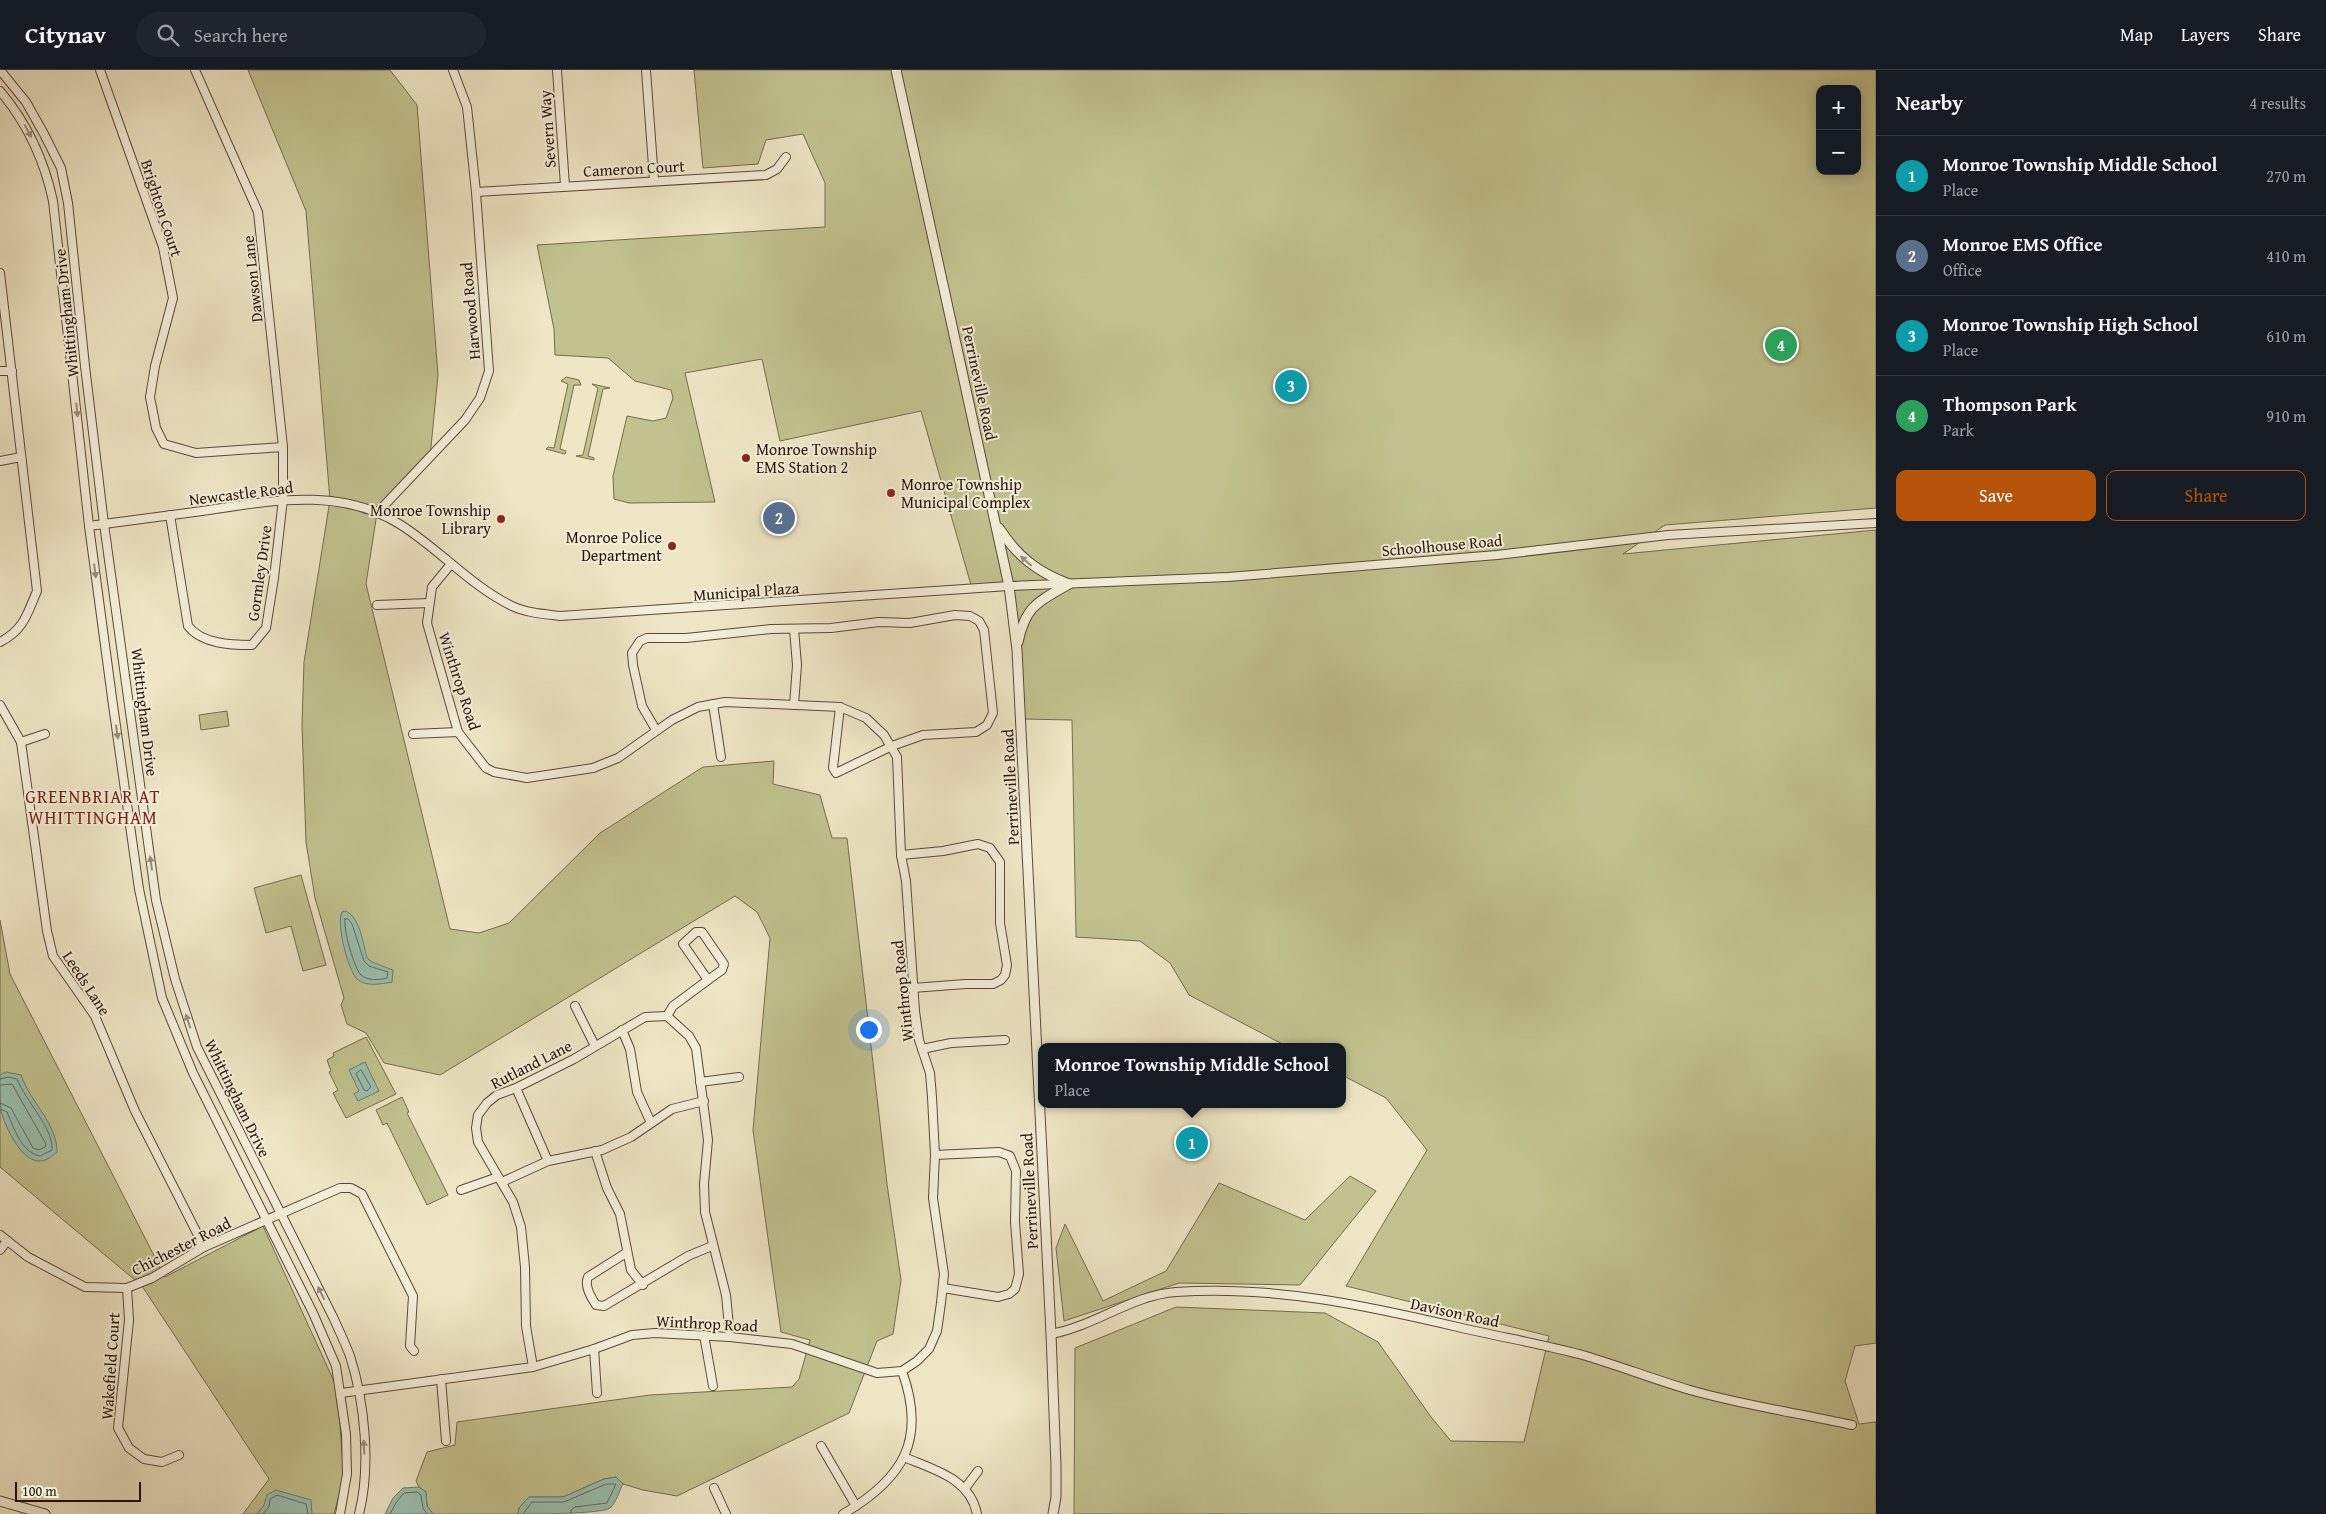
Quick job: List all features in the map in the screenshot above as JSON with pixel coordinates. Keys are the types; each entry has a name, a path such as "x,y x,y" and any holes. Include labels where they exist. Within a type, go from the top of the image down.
{"street":[{"name":"Whittingham Drive","path":"0,70 26,102 61,168 72,235 104,524 156,900 175,979 197,1047 333,1317 350,1356 362,1416 364,1465 363,1496 359,1514"},
{"name":"Brighton Court","path":"100,70 163,247 173,298 155,366 150,397 156,428 164,444 196,453 283,448"},
{"name":"Dawson Lane","path":"195,70 258,212 283,448 283,499"},
{"name":"Harwood Road","path":"377,513 465,420 480,398 489,371 476,192 467,107 453,70"},
{"name":"Severn Way","path":"557,70 565,186"},
{"path":"646,70 654,180"},
{"name":"Perrineville Road","path":"896,70 1009,586 1017,650 1038,1072"},
{"name":"Whittingham Drive","path":"0,91 27,127 46,170 53,201 89,526 139,889 162,998 194,1073 268,1220 313,1313 336,1366 346,1434 347,1474 340,1514"},
{"name":"Cameron Court","path":"476,192 766,174 778,169 786,157"},
{"path":"0,274 4,341 12,371 37,591 23,624 10,637 0,642"},
{"path":"0,371 12,371"},
{"path":"0,460 21,457"},
{"name":"Newcastle Road","path":"89,526 283,499 330,500 351,504 377,513 401,525 489,592"},
{"name":"Gormley Drive","path":"170,515 188,626 194,634 204,638 223,643 252,645 266,628 283,499"},
{"path":"995,521 1007,540 1025,561 1038,570 1069,584"},
{"name":"Schoolhouse Road","path":"1009,586 1228,577 1497,555 1668,535 1876,523"},
{"name":"Winthrop Road","path":"341,1393 533,1368 632,1335 655,1333 730,1337 792,1344 877,1373 902,1370 918,1361 929,1349 937,1331 943,1288 944,1274 941,1244 934,1198 935,1155 930,1073 918,1030 913,988 906,881 901,855 897,757 892,746 884,735 866,718 840,707 724,702 698,707 656,730 618,758 593,768 526,778 510,776 486,768 458,732 427,623 432,587 451,564"},
{"path":"1017,650 1022,627 1030,611 1040,600 1069,584"},
{"name":"Municipal Plaza","path":"489,592 513,606 538,614 560,616 1009,586"},
{"path":"377,605 429,603"},
{"path":"656,730 642,706 633,665 632,653 640,641 647,638 686,638 771,629 831,628 880,622 910,623 955,615 970,616 978,622 986,635 993,713 987,725 976,732 923,735 892,746 836,773 834,771 840,707"},
{"path":"794,629 796,665 794,705"},
{"name":"Leeds Lane","path":"0,704 21,742 47,931 53,956 95,1016 135,1111 204,1247"},
{"path":"713,704 721,757"},
{"path":"413,734 458,732"},
{"path":"21,742 45,734"},
{"path":"901,855 943,851 978,844 990,848 1000,862 1000,923 1006,965 1005,975 1001,980 993,984 913,988"},
{"path":"708,980 682,944 696,932 702,932 724,964 722,970 673,1006 667,1016 689,1036 696,1048 708,1140 704,1184 705,1212 712,1246 726,1295 730,1337"},
{"path":"575,1006 595,1046"},
{"name":"Rutland Lane","path":"533,1368 526,1326 525,1266 521,1227 513,1202 478,1142 476,1128 478,1115 487,1103 497,1096 516,1088 595,1046 645,1017 667,1016"},
{"path":"622,1030 630,1049 637,1092 652,1123"},
{"path":"922,1049 951,1043 1005,1040"},
{"path":"700,1082 739,1077"},
{"path":"516,1088 548,1161"},
{"path":"461,1190 500,1180 548,1161 595,1151 631,1138 672,1109 704,1102"},
{"name":"Perrineville Road","path":"1040,1108 1056,1466 1056,1496 1053,1514"},
{"path":"595,1151 607,1188 620,1214 626,1253 631,1270 643,1285"},
{"path":"935,1155 1000,1152 1010,1156 1016,1171 1015,1222 1019,1274 1015,1289 1009,1294 998,1297 943,1288"},
{"name":"Chichester Road","path":"0,1235 28,1257 85,1286 127,1288 152,1278 204,1247 340,1188 351,1188 362,1194 413,1296 410,1346 414,1351"},
{"path":"0,1250 7,1241"},
{"path":"626,1253 588,1277 586,1281 596,1305 604,1306 643,1285 688,1256 712,1246"},
{"name":"Wakefield Court","path":"127,1288 129,1320 118,1428 129,1448 144,1459 162,1462 179,1454"},
{"name":"Davison Road","path":"1051,1334 1065,1332 1102,1318 1137,1301 1173,1292 1224,1290 1302,1295 1431,1320 1579,1354 1691,1390 1852,1425"},
{"path":"704,1335 713,1386"},
{"path":"594,1349 597,1393"},
{"path":"843,1514 875,1493 889,1480 904,1457 910,1436 912,1413 910,1391 902,1370"},
{"path":"441,1379 446,1441"},
{"path":"821,1446 856,1506"},
{"path":"904,1457 947,1476 966,1487 975,1503 978,1514"},
{"path":"966,1487 978,1471"},
{"path":"714,1488 726,1514"},
{"path":"0,1501 45,1514"}],"shaded area":[{"path":"248,70 390,70 417,105 438,375 430,457 377,513 366,584 450,929 479,933 509,923 600,833 703,767 774,761 773,784 820,795 832,838 847,838 887,1184 901,1280 893,1334 877,1341 849,1413 677,1496 643,1490 623,1484 616,1477 604,1479 563,1497 529,1497 519,1508 518,1514 433,1514 427,1506 426,1492 419,1487 416,1481 427,1452 455,1445 457,1422 650,1395 792,1387 799,1379 810,1340 781,1332 753,1130 770,938 757,912 735,896 440,1075 384,1063 366,1033 347,1024 341,1005 344,998 315,898 306,842 302,725 304,662 330,500 306,211"},
{"path":"694,70 1876,70 1876,508 1665,525 1623,554 1876,530 1876,1343 1855,1346 1845,1381 1859,1424 1876,1422 1876,1514 1074,1514 1075,1348 1176,1307 1325,1313 1378,1342 1431,1417 1451,1441 1524,1442 1549,1336 1346,1286 1427,1150 1386,1098 1346,1077 1346,1043 1280,1043 1189,995 1170,963 1140,941 1076,937 1072,720 1023,719 1010,590 973,592 921,411 780,441 762,359 685,373 715,502 629,503 614,499 613,476 627,416 653,421 666,418 673,398 671,390 635,381 608,358 555,355 554,329 537,245 825,227 825,183 803,134 766,140 758,164 703,168"},
{"path":"566,377 579,380 581,385 574,385 560,449 566,451 565,454 546,449 548,447 554,448 568,384 561,381"},
{"path":"592,384 610,388 603,389 588,456 594,458 594,460 576,456 583,455 598,388"},
{"path":"227,711 229,726 201,730 199,715"},
{"path":"301,875 326,965 303,971 291,926 266,933 254,888"},
{"path":"0,920 10,974 165,1277 263,1226 337,1388 344,1477 334,1514 243,1514 269,1479 142,1286 0,1167"},
{"path":"366,1037 396,1094 346,1118 333,1093 338,1090 329,1072 331,1071 327,1060 334,1056 333,1053"},
{"path":"402,1097 409,1112 407,1113 448,1195 427,1205 387,1123 383,1125 376,1110"},
{"path":"1350,1176 1376,1191 1300,1285 1179,1283 1064,1321 1056,1248 1065,1224 1103,1301 1166,1271 1219,1183 1305,1220"}],"water":[{"path":"346,911 351,914 358,925 367,958 372,962 393,970 392,982 374,984 360,982 357,979 350,966 342,936 341,918 342,912"},
{"path":"365,1062 379,1091 358,1101 354,1094 359,1091 349,1070"},
{"path":"6,1072 21,1075 53,1132 57,1152 43,1161 33,1160 26,1156 20,1150 6,1125 1,1111 0,1075"},
{"path":"616,1477 623,1484 610,1508 581,1513 518,1514 519,1508 529,1497 563,1497 604,1479"},
{"path":"419,1487 426,1492 427,1506 433,1514 385,1514 393,1498 403,1488"},
{"path":"276,1490 311,1500 312,1514 257,1514 264,1505 267,1495"}],"place":[{"name":"Thompson Park","path":"1781,345"},
{"name":"Monroe Township High School","path":"1291,386"},
{"name":"Monroe Township EMS Station 2","path":"746,458"},
{"name":"Monroe Township Municipal Complex","path":"891,493"},
{"name":"Monroe EMS Office","path":"779,518"},
{"name":"Monroe Township Library","path":"501,519"},
{"name":"Monroe Police Department","path":"672,546"},
{"name":"Monroe Township Middle School","path":"1192,1143"}],"district":[{"name":"GREENBRIAR AT WHITTINGHAM","path":"93,806"}]}
